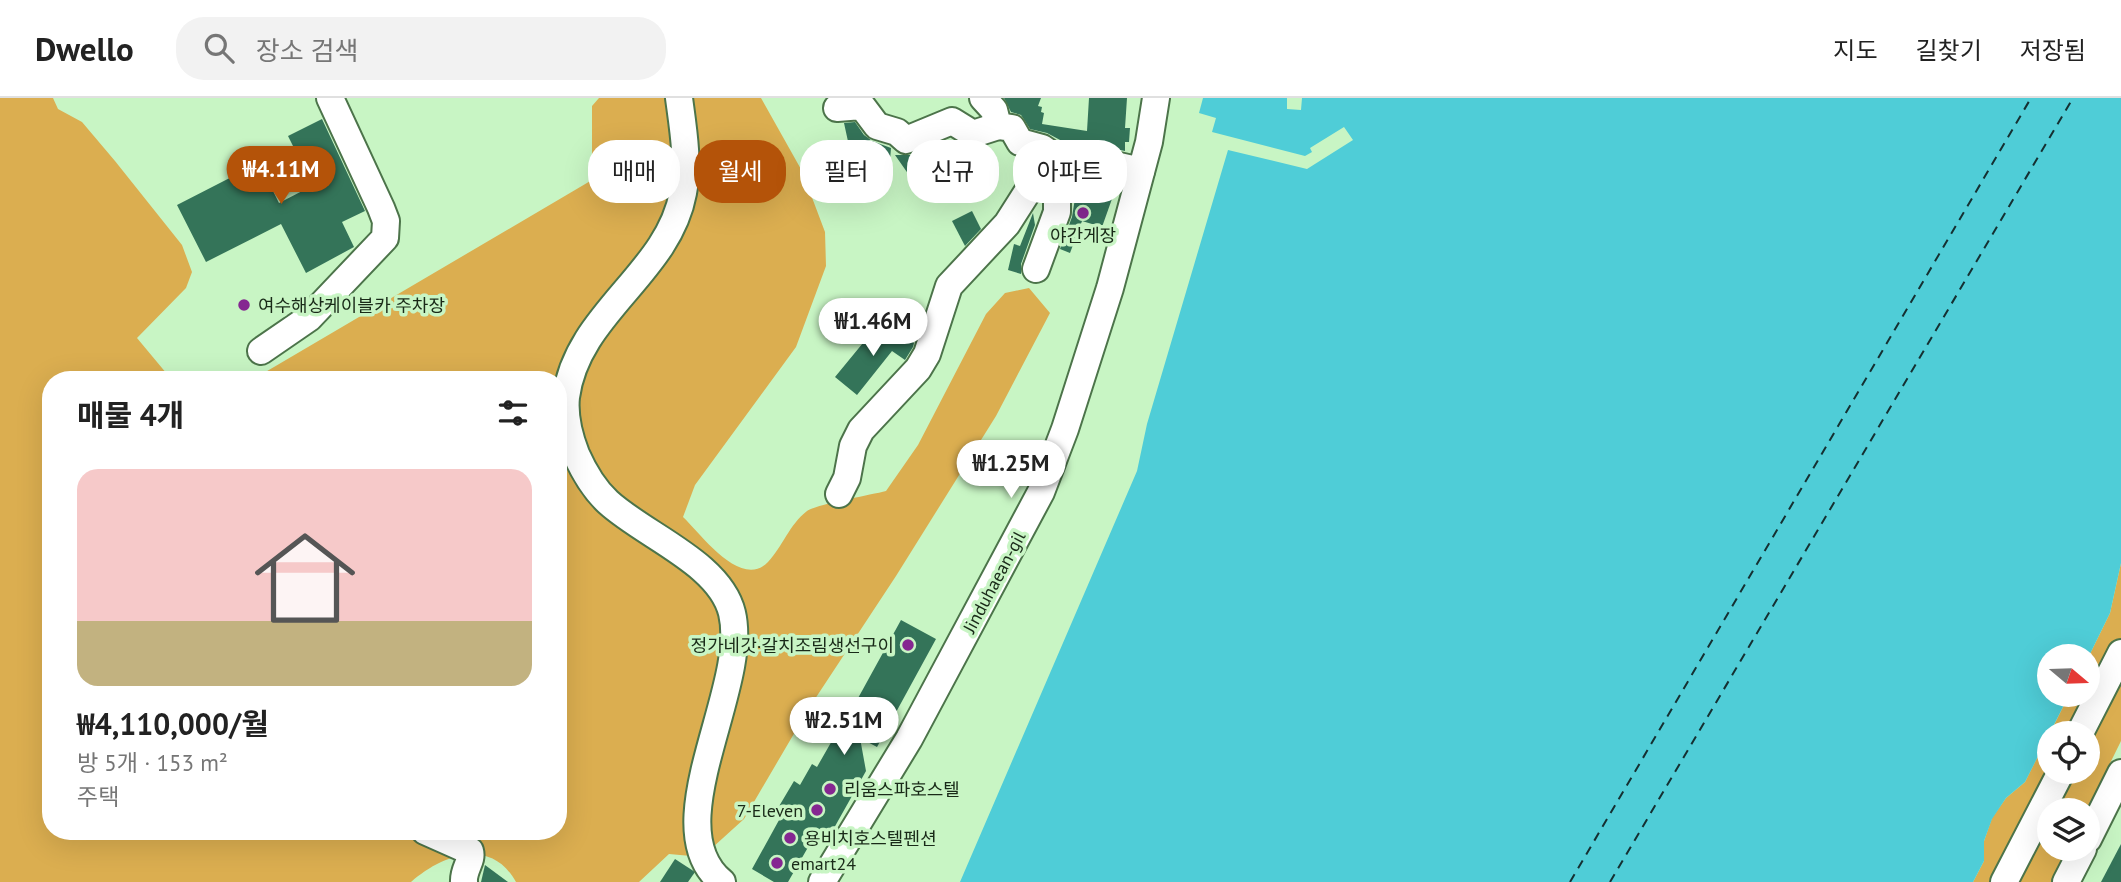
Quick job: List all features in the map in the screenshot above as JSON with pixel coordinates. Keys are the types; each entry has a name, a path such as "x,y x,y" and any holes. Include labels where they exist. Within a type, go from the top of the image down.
{"street":[{"path":"261,351 309,318 385,238 386,221 381,208 330,98"},
{"path":"567,400 570,378 589,336 661,245 679,209 685,173 679,98"},
{"path":"983,98 995,110 998,126"},
{"name":"Jinduhaean-gil","path":"822,882 909,739 1041,492 1065,429 1110,288 1141,171 1156,98"},
{"path":"837,108 862,106 877,126 897,132 906,140 952,121 973,134 998,126 1013,128 1019,140"},
{"path":"1127,168 1141,171"},
{"path":"839,494 849,471 853,446 861,430 918,369 927,354 949,286 1024,203"},
{"path":"1036,269 1057,212 1057,203"},
{"path":"567,421 578,457 600,494 711,578 725,593 729,604 735,648 695,823 702,857 722,882"},
{"path":"2086,721 2121,653"},
{"path":"2100,815 2121,773"},
{"path":"2004,882 2055,784"},
{"path":"445,840 470,851 472,856 465,866 464,882"},
{"path":"2066,882 2077,861"}],"shaded area":[{"path":"0,98 53,98 58,109 82,122 182,245 192,272 186,288 137,338 164,371 42,371 42,840 567,840 567,371 267,371 588,182 588,203 680,203 680,140 592,140 592,106 599,98 761,98 785,140 694,140 694,203 786,203 786,143 800,167 800,203 814,203 825,232 826,266 796,347 695,485 683,517 734,565 757,569 768,562 795,523 813,508 886,491 918,445 986,314 1005,293 1029,288 1050,313 996,416 809,708 744,819 702,857 669,854 639,882 516,882 506,868 494,859 466,855 437,864 411,882 0,882"},
{"path":"2121,563 2121,741 2100,784 2100,721 2056,721 2063,707 2100,707 2100,644 2095,644 2110,613"},
{"path":"2037,758 2037,784 2100,784 2093,798 2037,798 2037,861 2062,861 2051,882 1973,882 1984,861 1984,841 1992,818 2006,798 2025,782"}],"water":[{"path":"1203,98 1287,98 1287,109 1301,110 1302,98 2121,98 2121,563 2110,613 2095,644 2037,644 2037,707 2063,707 2056,721 2037,721 2037,758 2025,782 2006,798 1992,819 1984,841 1984,861 1973,882 960,882 1137,471 1147,424 1228,150 1307,169 1353,140 1344,127 1310,148 1312,152 1305,156 1212,132 1216,118 1199,113"}],"building":[{"path":"1004,98 1041,98 1038,106 1042,107 1041,112 1044,113 1042,124 1087,131 1089,98 1127,98 1125,128 1130,128 1129,142 1060,140 1030,129 1021,115 1011,112"},
{"path":"322,119 365,211 342,222 354,247 306,273 281,224 206,262 177,205 259,163 279,203 308,188 293,158 298,156 288,136"},
{"path":"855,122 871,140 848,140 844,123"},
{"path":"895,155 907,155 907,172"},
{"path":"1074,203 1111,203 1102,227 1082,221 1070,253 1060,249"},
{"path":"972,211 981,229 965,246 952,221"},
{"path":"1033,213 1035,225 1021,264 1021,274 1008,270 1014,244 1020,246"},
{"path":"896,324 914,343 913,347 905,360 892,351 857,395 835,377 872,332 883,341"},
{"path":"901,620 936,639 877,747 860,738 866,771 829,837 818,830 788,882 774,882 752,869 784,811 778,808 794,781 800,785 812,764 817,767 833,739 835,740"},
{"path":"2121,844 2121,882 2101,882"},
{"path":"675,859 695,872 688,882 660,882"},
{"path":"485,865 508,882 481,882"}],"ferry route":[{"path":"1570,882 2031,98"},
{"path":"1610,882 2073,98"}],"place":[{"name":"야간게장","path":"1083,213"},
{"name":"여수해상케이블카 주차장","path":"244,305"},
{"name":"정가네갓·갈치조림생선구이","path":"908,645"},
{"name":"리움스파호스텔","path":"830,789"},
{"name":"7-Eleven","path":"817,810"},
{"name":"용비치호스텔펜션","path":"790,838"},
{"name":"emart24","path":"777,863"}]}
